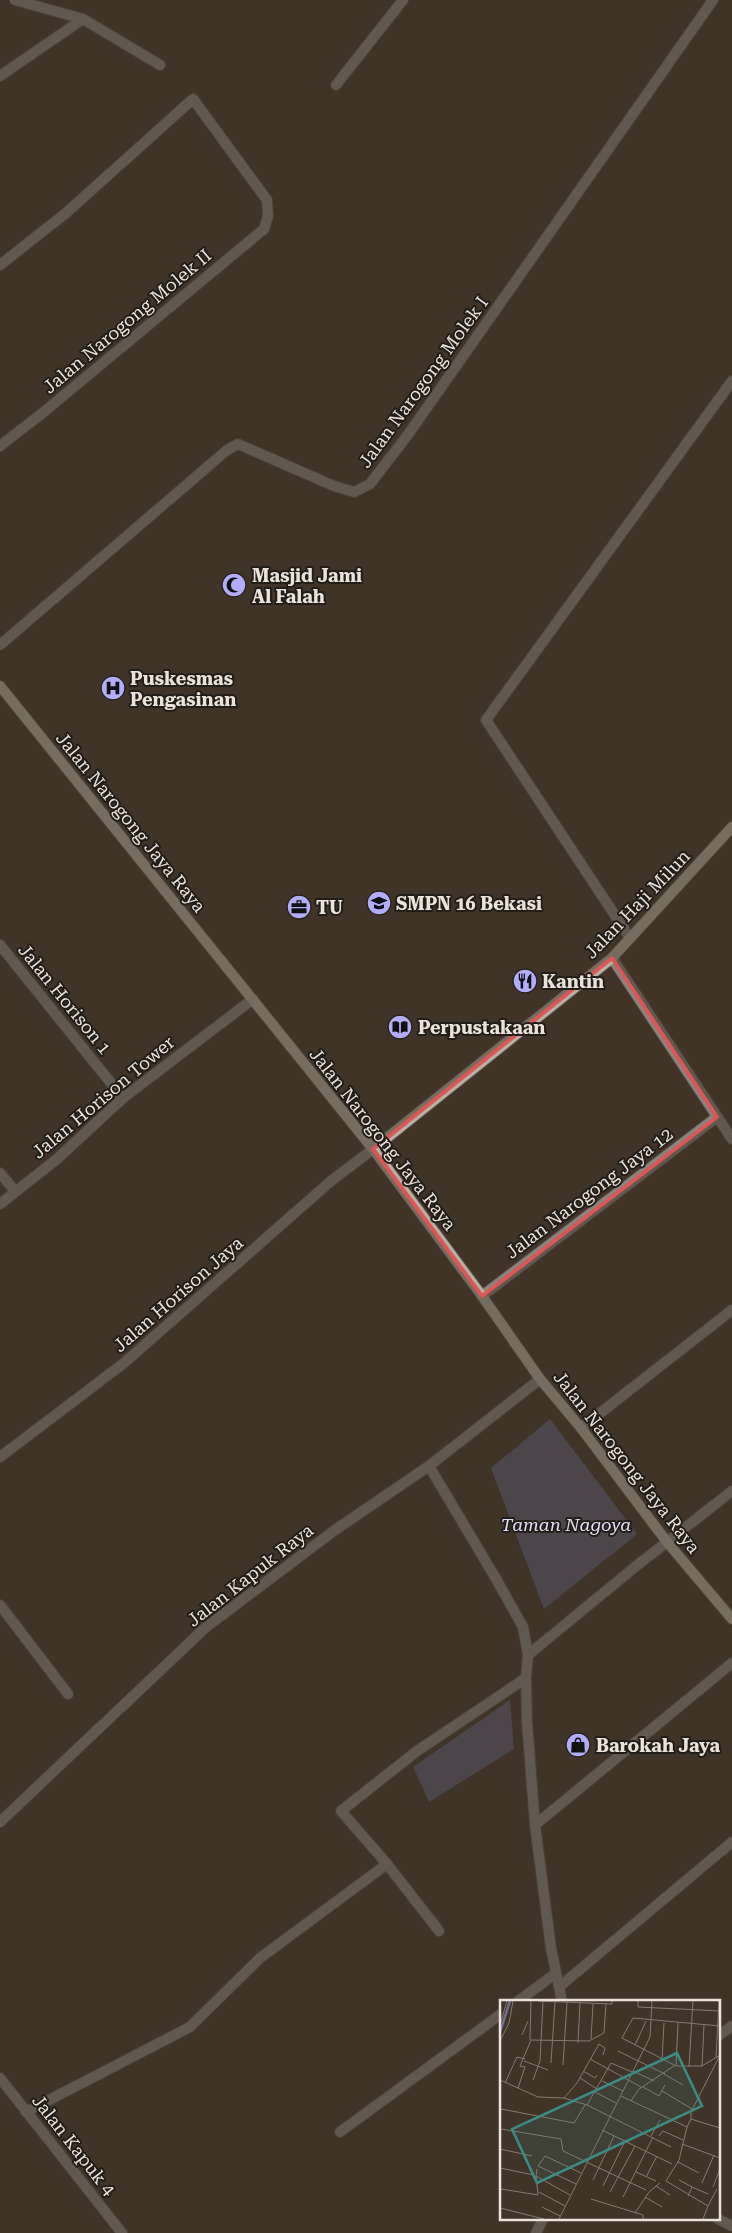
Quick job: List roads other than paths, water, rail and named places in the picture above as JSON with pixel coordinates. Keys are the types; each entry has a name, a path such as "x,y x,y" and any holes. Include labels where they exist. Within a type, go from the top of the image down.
{"street":[{"path":"15,0 83,19 160,65"},
{"path":"336,85 403,0"},
{"name":"Jalan Narogong Molek I","path":"0,645 227,450 238,444 334,486 354,492 370,484 407,436 713,0"},
{"path":"0,76 83,19"},
{"name":"Jalan Narogong Molek II","path":"0,265 66,214 193,99 267,200 268,216 264,229 45,411 0,446"},
{"path":"630,938 486,720 732,381"},
{"name":"Jalan Narogong Jaya Raya","path":"0,686 373,1149 482,1296 540,1379 581,1428 667,1542 732,1619"},
{"name":"Jalan Haji Milun","path":"373,1149 612,958 732,826"},
{"name":"Jalan Horison 1","path":"0,944 123,1098"},
{"path":"612,958 732,1138"},
{"name":"Jalan Horison Tower","path":"0,1204 56,1159 123,1098 253,998"},
{"name":"Jalan Narogong Jaya 12","path":"482,1296 717,1117"},
{"name":"Jalan Horison Jaya","path":"0,1457 124,1363 332,1181 373,1149"},
{"path":"0,1173 15,1192"},
{"path":"581,1428 732,1310"},
{"name":"Jalan Kapuk Raya","path":"0,1822 205,1628 335,1530 429,1466 540,1379"},
{"path":"429,1466 523,1627 528,1655 526,1678 535,1825 551,1948 562,2000"},
{"path":"528,1655 732,1491"},
{"path":"0,1605 68,1694"},
{"path":"535,1825 732,1663"},
{"path":"438,1931 387,1864 341,1811 416,1751 526,1678"},
{"path":"559,1987 732,1842"},
{"path":"26,2112 190,2028 260,1958 387,1864"},
{"path":"520,2000 556,1974"},
{"path":"340,2132 500,2015"},
{"path":"724,2035 732,2026"},
{"name":"Jalan Kapuk 4","path":"0,2078 122,2233"},
{"path":"536,2233 542,2220"},
{"path":"720,2220 732,2226"}],"place":[{"name":"Masjid Jami Al Falah","path":"234,585"},
{"name":"Puskesmas Pengasinan","path":"113,688"},
{"name":"SMPN 16 Bekasi","path":"379,903"},
{"name":"TU","path":"299,907"},
{"name":"Kantin","path":"525,981"},
{"name":"Perpustakaan","path":"400,1027"},
{"name":"Barokah Jaya","path":"578,1745"}],"park label":[{"name":"Taman Nagoya","path":"566,1524"}]}
